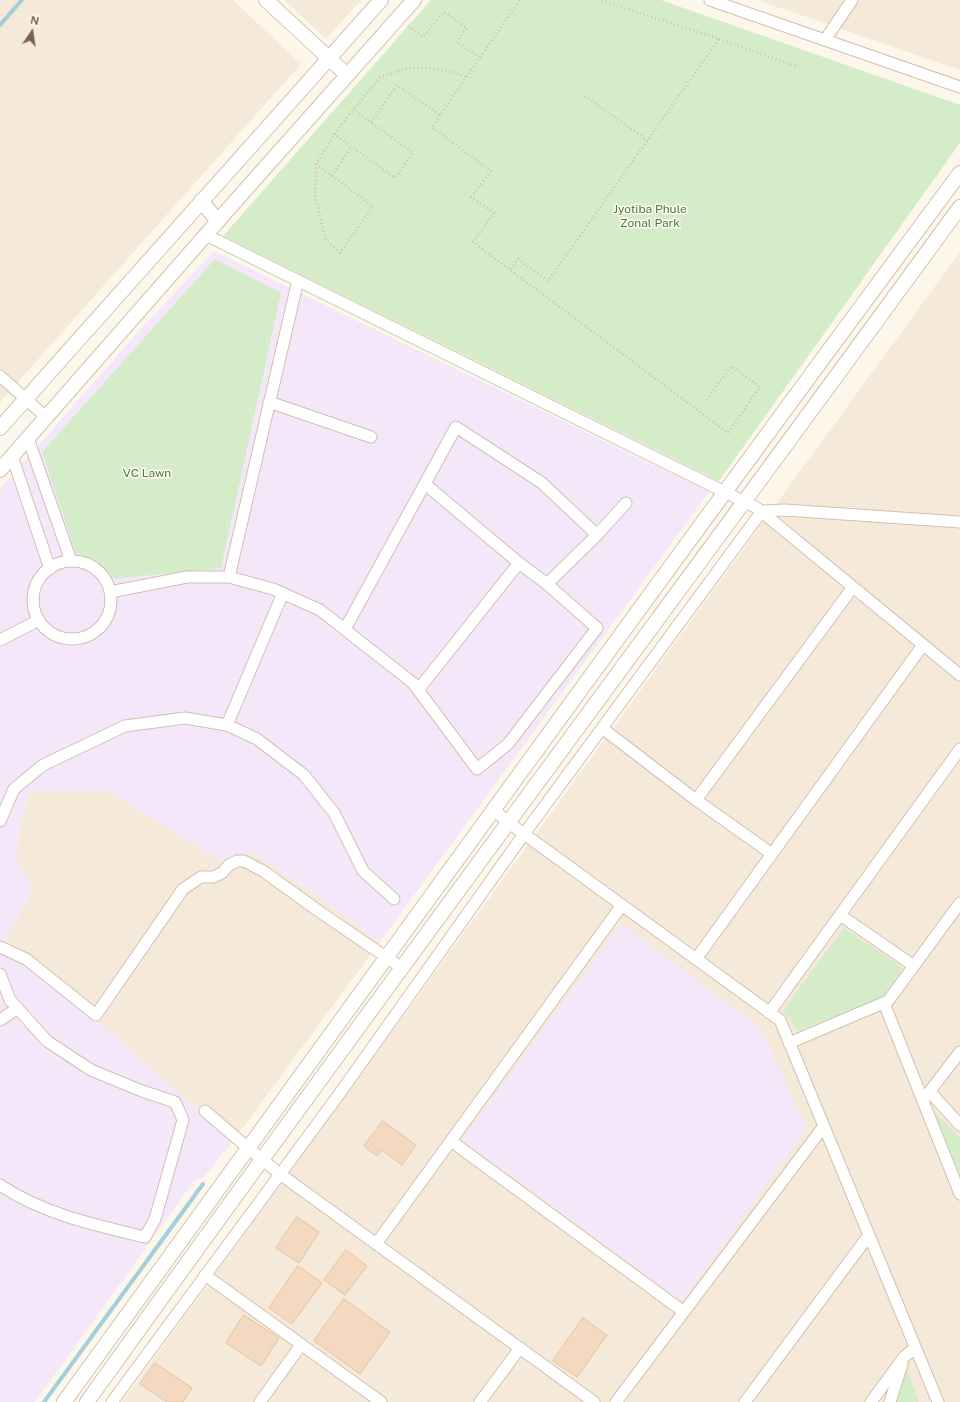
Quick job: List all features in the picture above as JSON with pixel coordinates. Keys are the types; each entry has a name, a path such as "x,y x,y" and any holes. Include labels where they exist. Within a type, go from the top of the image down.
{"street":[{"path":"0,428 381,0"},
{"path":"0,470 414,0"},
{"path":"710,0 960,87"},
{"path":"825,40 852,0"},
{"path":"268,1 347,75"},
{"path":"64,1402 493,809 960,173"},
{"path":"202,202 218,221"},
{"path":"87,1402 402,968 746,501 960,207"},
{"path":"206,235 725,492 746,501 762,511 960,675"},
{"path":"229,577 298,280"},
{"path":"0,376 27,398 46,417"},
{"path":"270,402 371,437"},
{"path":"345,630 456,427 542,483 597,535"},
{"path":"28,438 71,561"},
{"path":"12,456 50,569"},
{"path":"110,592 187,577 229,577 273,589 320,610 413,683 477,769 508,744 597,628 547,584 519,563 425,484"},
{"path":"547,584 597,535 626,503"},
{"path":"762,511 785,510 960,522"},
{"path":"112,1402 349,1080 524,834 762,511"},
{"path":"71,561 88,565 100,572 109,586 112,599 110,614 101,628 86,637 74,640 58,637 45,629 36,616 33,602 35,586 44,573 50,569 57,564 71,561"},
{"path":"418,690 519,563"},
{"path":"696,800 853,587"},
{"path":"227,725 283,593"},
{"path":"0,640 39,620"},
{"path":"696,959 923,645"},
{"path":"0,821 14,789 43,765 125,726 185,718 227,725 257,739 304,775 334,813 363,871 394,899"},
{"path":"602,728 696,800 772,854"},
{"path":"769,1013 960,749"},
{"path":"493,809 509,823 780,1020 938,1402"},
{"path":"0,947 26,959 96,1015 182,889 201,877 212,877 222,873 229,865 237,861 244,861 263,871 402,968"},
{"path":"789,1043 888,1002 960,903"},
{"path":"376,1244 622,905"},
{"path":"840,915 914,966"},
{"path":"0,974 10,1000 47,1041 90,1070 142,1091 175,1102 183,1120 155,1219 145,1237 73,1219 17,1196 0,1185"},
{"path":"884,1003 926,1096 960,1194"},
{"path":"0,1020 18,1008"},
{"path":"926,1096 960,1052"},
{"path":"926,1096 960,1125"},
{"path":"205,1111 280,1174 594,1402"},
{"path":"616,1402 824,1126"},
{"path":"451,1141 684,1312"},
{"path":"745,1402 869,1235"},
{"path":"205,1275 376,1401"},
{"path":"260,1402 301,1345"},
{"path":"480,1402 520,1348"},
{"path":"871,1402 904,1356 915,1348"},
{"path":"890,1402 904,1356"}],"path":[{"path":"520,0 479,57 432,127 491,170 471,197 494,213 472,242 511,269 728,433 760,387 730,366 706,401"},
{"path":"600,0 719,39 798,67"},
{"path":"399,18 423,36 444,12 467,28 456,42 479,57"},
{"path":"511,269 518,259 548,281 719,39"},
{"path":"316,164 373,206 340,253 326,240 314,197 316,164 334,134 380,77 409,68 430,68 453,72 466,77"},
{"path":"371,122 397,85 440,115"},
{"path":"585,96 648,141"},
{"path":"334,134 395,178 413,153 353,109"},
{"path":"332,176 351,147"}],"shaded area":[{"path":"0,0 233,0 301,64 0,402"},
{"path":"284,0 361,0 326,39"},
{"path":"757,0 960,0 960,70"},
{"path":"214,251 709,492 379,943 328,903 253,853 226,864 108,791 30,791 20,827 16,857 32,889 5,941 233,1141 203,1178 195,1180 35,1402 0,1402 0,489 138,332"},
{"path":"960,252 960,1402 122,1402 790,485"},
{"path":"30,791 108,791 226,864 253,853 328,903 379,943 233,1141 5,941 32,889 16,857 20,827"},
{"path":"621,923 761,1028 807,1129 682,1301 462,1140"}],"green space":[{"name":"Jyotiba Phule Zonal Park","path":"431,0 661,0 960,105 960,143 719,481 223,236"},
{"name":"VC Lawn","path":"215,259 281,293 221,568 115,579 95,560 76,553 42,452"},
{"path":"844,928 903,968 886,996 798,1031 783,1010"},
{"path":"923,1100 960,1138 960,1194"},
{"path":"906,1367 919,1402 896,1402"}],"building":[{"path":"383,1121 416,1145 402,1165 382,1150 377,1156 364,1146"},
{"path":"297,1217 319,1232 299,1263 276,1248"},
{"path":"346,1250 367,1266 345,1295 324,1280"},
{"path":"298,1266 322,1283 292,1324 269,1308"},
{"path":"344,1299 390,1332 360,1374 314,1341"},
{"path":"244,1315 279,1338 261,1366 226,1343"},
{"path":"583,1318 607,1335 577,1377 553,1361"},
{"path":"155,1363 192,1388 183,1402 167,1402 140,1384"}],"waterway":[{"path":"0,25 22,0"},
{"path":"44,1402 203,1184"}]}
